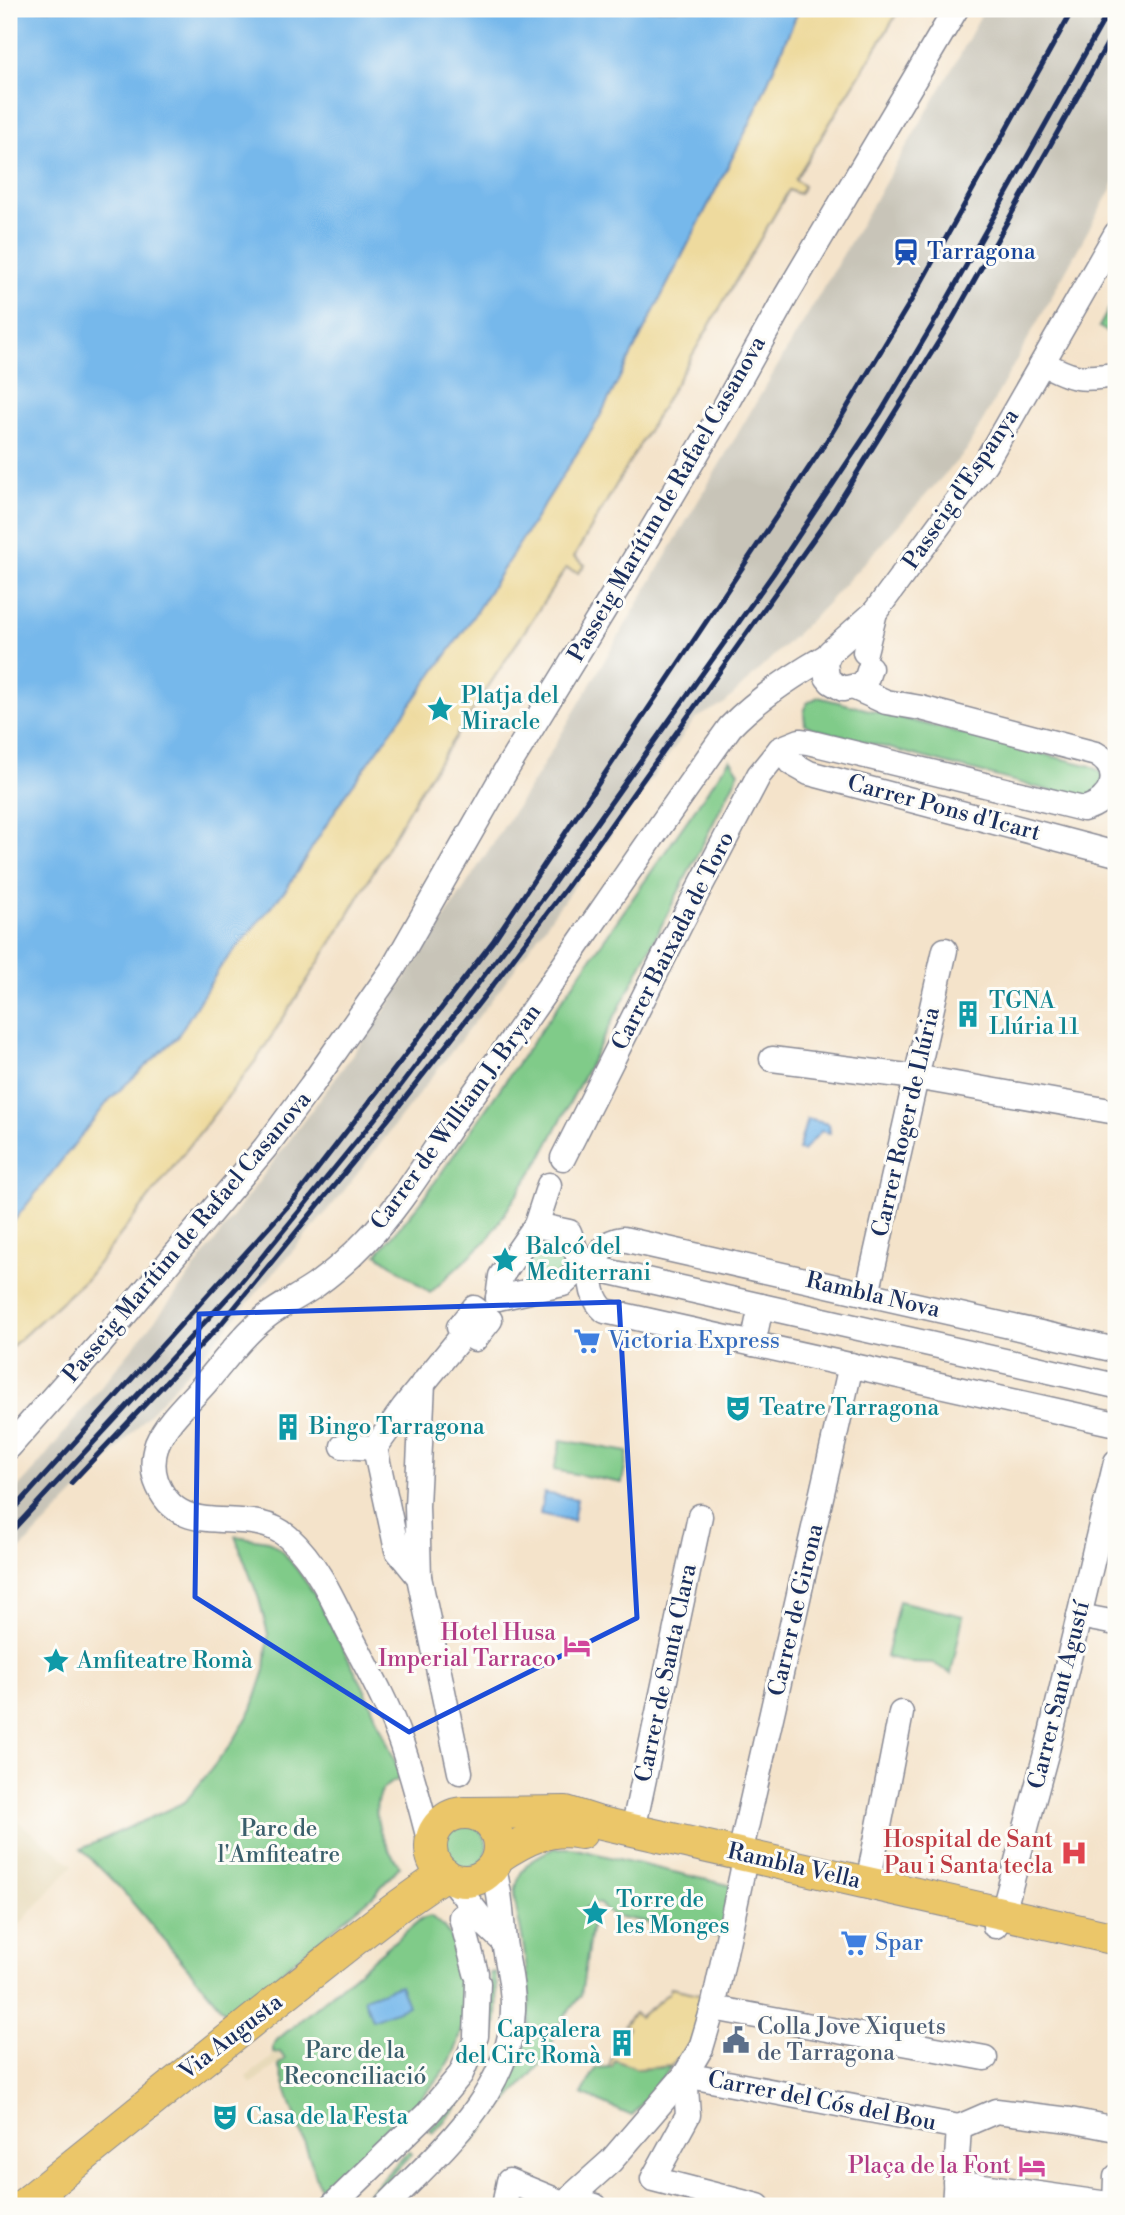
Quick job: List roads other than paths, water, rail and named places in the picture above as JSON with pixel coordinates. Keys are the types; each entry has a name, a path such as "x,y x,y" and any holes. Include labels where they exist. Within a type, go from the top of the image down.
{"main road":[{"name":"Rambla Vella","path":"470,1813 566,1812 741,1861 999,1920 1116,1939"},
{"path":"458,1813 470,1813 491,1824 497,1833 495,1862 484,1875 474,1880 462,1881 442,1866 433,1835 447,1818 458,1813"},
{"name":"Rambla Vella","path":"495,1862 530,1838 542,1833 564,1830 868,1882 1116,1953"},
{"name":"Via Augusta","path":"22,2206 186,2072 397,1906 442,1866"}],"street":[{"name":"Passeig Marítim de Rafael Casanova","path":"9,1447 101,1343 265,1148 391,970 956,9"},
{"name":"Passeig d'Espanya","path":"833,651 876,612 985,463 1116,234"},
{"path":"1043,363 1068,377 1116,375"},
{"name":"Passeig d'Espanya","path":"868,660 876,612"},
{"path":"790,745 1073,808 1083,809 1101,803 1115,785 1116,780 1109,762 1096,754 921,708 886,702 831,682 825,670 833,651 853,644 888,689 921,708"},
{"name":"Carrer de William J. Bryan","path":"442,1866 398,1734 328,1592 302,1551 286,1535 261,1523 194,1518 175,1507 160,1490 153,1470 157,1444 171,1422 251,1331 266,1317 345,1261 385,1221 730,727 762,698 833,651"},
{"path":"846,687 866,680 868,660"},
{"name":"Carrer de William J. Bryan","path":"762,698 805,687 846,687"},
{"name":"Carrer Pons d'Icart","path":"790,745 791,763 809,773 1116,854"},
{"name":"Carrer Baixada de Toro","path":"563,1158 759,775 790,745"},
{"name":"Carrer Roger de Llúria","path":"867,1294 945,950"},
{"path":"772,1059 915,1077 1116,1112"},
{"path":"419,1577 397,1550 375,1448 423,1383 482,1315 501,1276 536,1225 549,1185"},
{"path":"482,1315 563,1284 582,1267 569,1232 536,1225"},
{"path":"617,1313 630,1241 617,1240 611,1244 601,1252 593,1268 591,1288 604,1311 1116,1424"},
{"name":"Rambla Nova","path":"630,1241 1116,1350"},
{"name":"Rambla Nova","path":"593,1268 1116,1386"},
{"path":"753,1344 761,1306"},
{"name":"Carrer de Girona","path":"567,2203 611,2161 685,2075 701,2048 713,2008 741,1861 851,1365"},
{"path":"423,1383 417,1506 419,1577 460,1772"},
{"path":"343,1446 375,1448"},
{"name":"Carrer Sant Agustí","path":"999,1920 1047,1750 1116,1462"},
{"name":"Carrer de Santa Clara","path":"633,1830 700,1516"},
{"path":"1079,1616 1116,1623"},
{"path":"868,1882 901,1713"},
{"path":"386,2206 459,2132 489,2090 502,2066 510,2040 513,2010 511,1975 504,1942 495,1862"},
{"path":"442,1866 488,1927 504,1942"},
{"path":"332,2206 428,2113 461,2074 475,2041 477,1978 461,1917"},
{"path":"713,2008 979,2057"},
{"path":"685,2075 688,2115 653,2179 758,2206"},
{"name":"Carrer del Cós del Bou","path":"685,2075 959,2127"},
{"path":"1116,2129 1068,2132 996,2111 959,2127 955,2194 1115,2205 1116,2177"},
{"path":"504,2206 509,2181 567,2203 594,2206"}],"water":[{"path":"9,9 799,9 751,121 598,420 465,629 341,801 287,888 221,966 177,1037 110,1099 9,1227"},
{"path":"807,1119 829,1124 830,1133 821,1131 803,1151 798,1150"},
{"path":"544,1493 577,1499 573,1521 540,1514"},
{"path":"400,1985 408,2006 372,2020 364,1998"}],"railway":[{"path":"9,1515 296,1197 494,940 830,436 912,299 1073,9"},
{"path":"9,1534 239,1285 386,1105 546,894 773,574 881,412 1110,9"},
{"path":"71,1483 221,1324 391,1116 567,887 834,510 952,320 1116,28"}],"place":[{"name":"Tarragona","path":"906,252"},
{"name":"Platja del Miracle","path":"440,709"},
{"name":"TGNA Llúria 11","path":"968,1014"},
{"name":"Balcó del Mediterrani","path":"505,1260"},
{"name":"Victoria Express","path":"587,1341"},
{"name":"Teatre Tarragona","path":"738,1408"},
{"name":"Bingo Tarragona","path":"288,1427"},
{"name":"Hotel Husa Imperial Tarraco","path":"577,1646"},
{"name":"Amfiteatre Romà","path":"56,1661"},
{"name":"Hospital de Sant Pau i Santa tecla","path":"1074,1853"},
{"name":"Torre de les Monges","path":"595,1913"},
{"name":"Spar","path":"854,1943"},
{"name":"Colla Jove Xiquets de Tarragona","path":"736,2040"},
{"name":"Capçalera del Circ Romà","path":"622,2043"},
{"name":"Casa de la Festa","path":"225,2117"},
{"name":"Plaça de la Font","path":"1032,2166"}],"park label":[{"name":"Parc de l'Amfiteatre","path":"279,1842"},
{"name":"Parc de la Reconciliació","path":"355,2064"}]}
